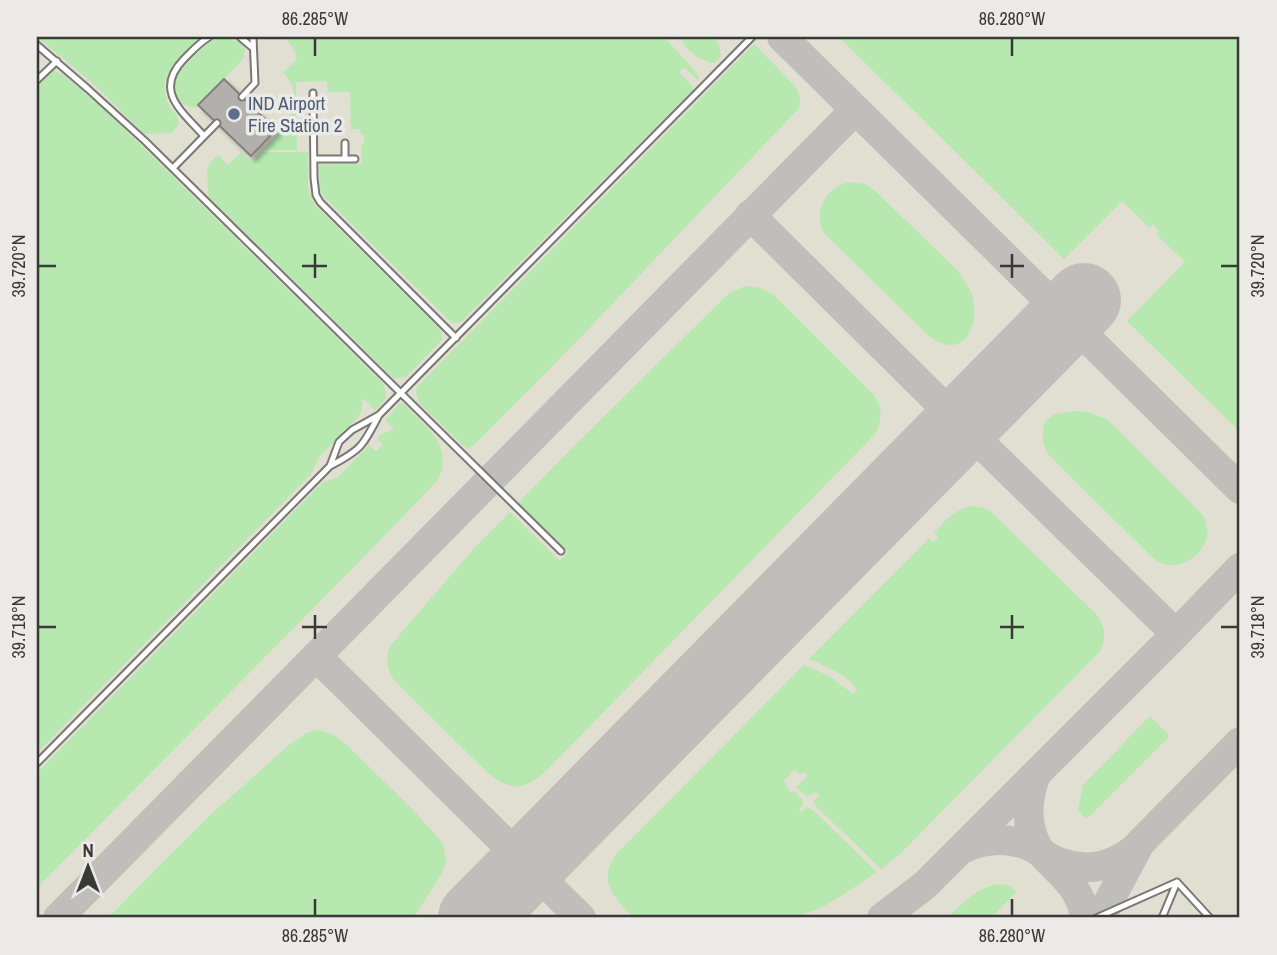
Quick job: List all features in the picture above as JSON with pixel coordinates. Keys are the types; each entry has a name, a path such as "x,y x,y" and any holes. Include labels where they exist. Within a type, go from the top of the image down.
{"lane":[{"path":"204,136 177,107 169,87 177,66 209,37"},
{"path":"240,37 253,48"},
{"path":"242,97 255,83 253,37"},
{"path":"330,466 339,442 352,430 379,415 752,37"},
{"path":"37,45 145,141 561,551"},
{"path":"37,80 57,61"},
{"path":"313,93 314,188 320,202 456,338"},
{"path":"173,169 217,123"},
{"path":"345,143 345,159"},
{"path":"314,159 355,159"},
{"path":"37,763 330,466 354,454 366,441 379,415"},
{"path":"1096,918 1177,882"},
{"path":"1162,918 1177,882"},
{"path":"1177,882 1210,918"}],"shaded area":[{"path":"37,37 1240,37 1240,918 37,918"}],"green space":[{"path":"37,37 201,37 180,56 166,80 166,98 178,118 178,125 172,133 144,134 96,86"},
{"path":"281,37 664,37 699,77 698,80 683,67 679,72 694,89 461,322 452,323 323,196 320,187 321,164 362,164 361,145 364,144 364,135 360,129 351,129 350,92 328,92 327,81 296,82 297,150 262,150 279,133 278,130 294,104 293,87 283,73 297,59 292,46"},
{"path":"680,37 714,37 721,57 714,63 698,58"},
{"path":"839,37 1240,37 1240,432 1127,321 1185,262 1156,234 1159,231 1153,224 1150,228 1122,201 1064,259"},
{"path":"226,38 239,42 245,49 244,58 197,107 185,105 175,93 177,76 205,46 216,39"},
{"path":"754,44 795,86 801,106 578,340 467,449 419,403 417,387"},
{"path":"53,70 62,74 107,112 381,381 386,393 382,404 375,410 363,398 359,416 319,457 312,473 37,753 37,84"},
{"path":"241,152 251,162 261,152 308,152 308,189 314,204 440,329 441,341 406,377 393,378 208,196 207,166 218,155 228,165"},
{"path":"850,182 865,184 874,190 952,265 965,281 971,292 974,316 972,327 961,342 952,345 941,343 929,336 823,232 820,215 824,200 834,189"},
{"path":"745,286 758,287 774,295 874,395 881,414 876,433 547,770 525,785 505,784 488,773 394,680 388,664 390,646 477,545 510,512 560,561 568,551 518,503 729,293"},
{"path":"400,403 429,430 441,448 442,469 437,481 37,888 37,773 322,483 338,477 369,445 376,451 383,445 377,438 394,429 385,420"},
{"path":"1088,412 1108,420 1203,515 1207,537 1196,555 1178,564 1158,561 1049,455 1043,439 1045,422 1055,414"},
{"path":"972,506 990,511 1096,614 1104,632 1100,651 898,856 881,869 814,804 819,795 816,792 807,797 796,787 807,775 794,770 784,781 790,792 794,791 803,800 799,810 801,812 807,807 813,810 877,872 824,906 794,918 634,918 614,895 608,880 608,871 618,852 804,665 829,676 853,694 857,690 848,680 836,671 809,659 929,538 932,543 938,538 934,533 946,520 960,510"},
{"path":"1150,716 1170,736 1087,819 1078,810 1083,785"},
{"path":"318,730 332,734 347,745 443,843 446,862 441,875 413,918 108,918 206,819 289,745 306,733"},
{"path":"1000,884 1017,891 991,918 947,918 977,892"}],"building":[{"name":"IND Airport Fire Station 2","path":"224,79 276,130 251,156 198,105"}],"taxiway":[{"path":"782,37 1240,489"},
{"path":"58,918 855,110"},
{"path":"750,215 1176,634"},
{"path":"882,918 925,885 1240,568"},
{"path":"316,656 581,918"},
{"path":"1100,918 1140,843 1240,742"},
{"path":"1036,774 1029,805 1033,837 1044,856 1075,890 1085,918"},
{"path":"962,849 986,841 1011,841 1027,845 1071,866 1092,867 1121,858 1138,846"}],"runway":[{"path":"475,918 1084,300"}],"place":[{"name":"IND Airport Fire Station 2","path":"234,114"}]}
